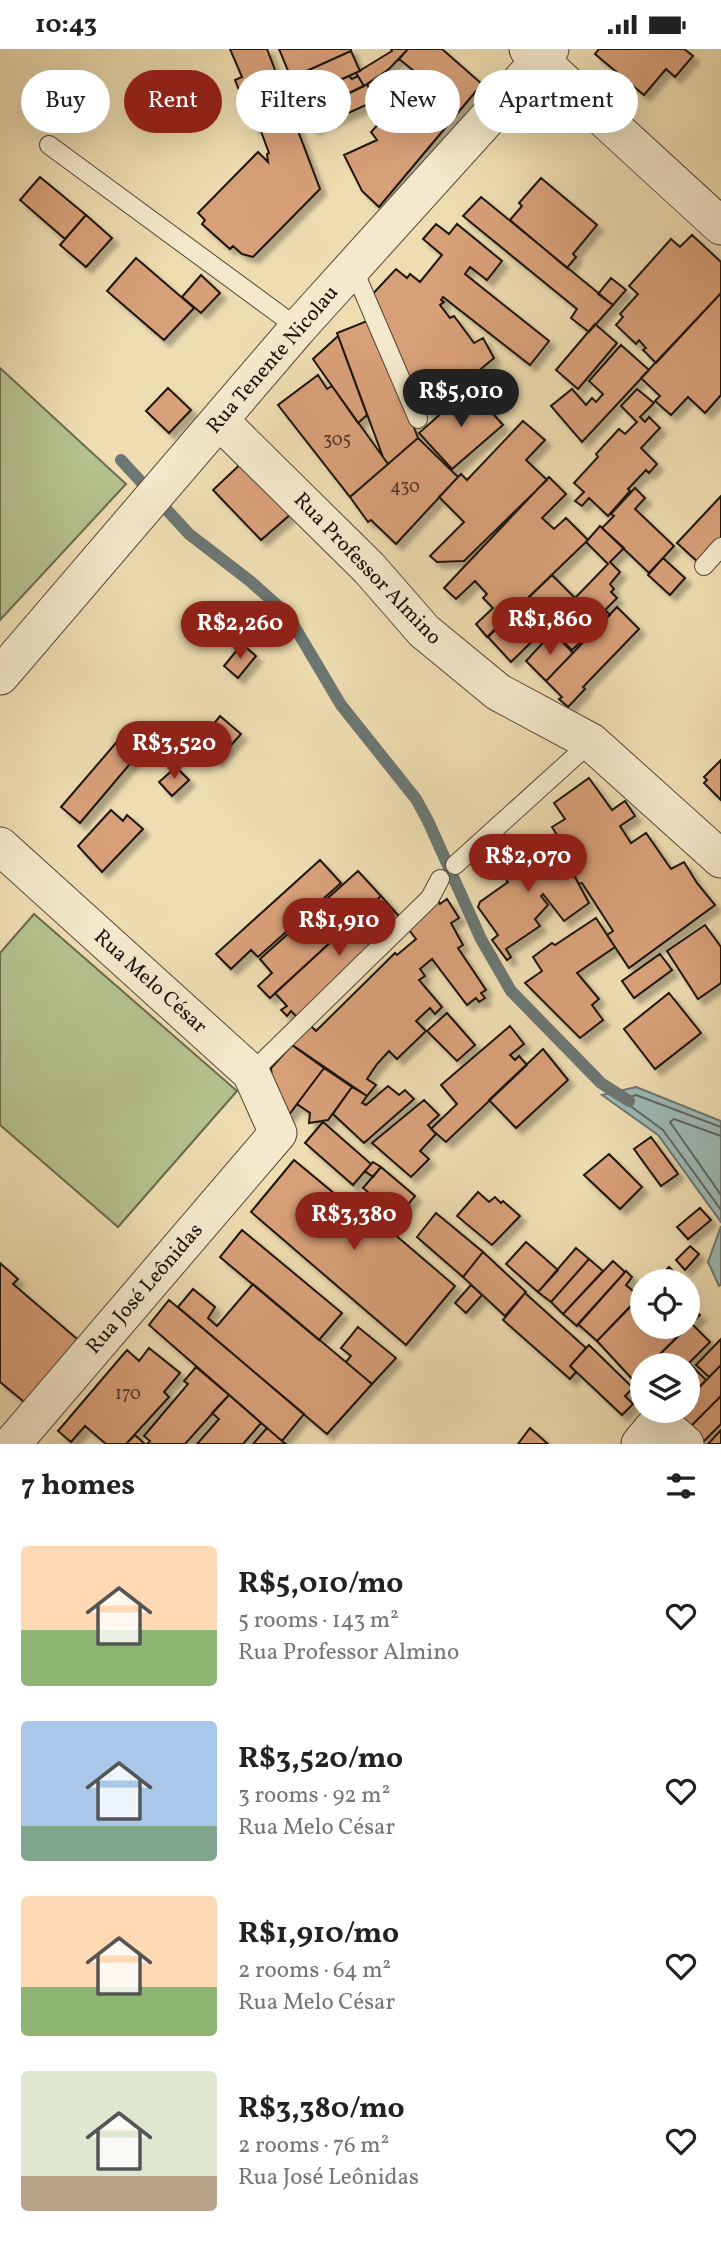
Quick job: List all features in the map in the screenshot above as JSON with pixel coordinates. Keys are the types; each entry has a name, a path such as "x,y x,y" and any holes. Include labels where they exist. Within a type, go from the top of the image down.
{"street":[{"path":"540,53 721,226"},
{"name":"Rua Tenente Nicolau","path":"0,676 298,328 540,53"},
{"name":"Rua Professor Almino","path":"220,421 369,568 424,631 498,692 591,742 721,859"},
{"name":"Rua Melo César","path":"0,846 251,1073 278,1133"},
{"name":"Rua José Leônidas","path":"11,1439 278,1133"}],"lane":[{"path":"48,145 298,328"},
{"path":"353,268 418,419"},
{"path":"704,566 721,547"},
{"path":"455,865 591,742"},
{"path":"251,1073 430,898 440,879"}],"green space":[{"path":"0,368 126,484 0,620"},
{"path":"34,914 237,1091 118,1227 0,1125 0,953"}],"water":[{"path":"636,1087 721,1121 721,1222 658,1135 602,1095"},
{"path":"721,1226 721,1285 719,1286 708,1262"}],"building":[{"path":"230,49 267,49 275,70 239,70"},
{"path":"279,49 351,49 309,70 288,70"},
{"path":"391,49 408,49 388,70 365,70 364,86 356,73 392,51"},
{"path":"408,49 442,49 474,77 474,94 460,110 460,70 413,70 399,59"},
{"path":"599,49 684,49 693,56 675,77 666,69 644,95 638,90 638,70 614,70 595,54"},
{"path":"351,51 360,71 351,75 351,70 309,70"},
{"path":"358,76 364,86 351,92 351,78"},
{"path":"365,85 365,106 351,112 351,92"},
{"path":"262,133 299,133 320,189 253,257 242,254 233,246 230,249 202,224 205,220 198,213 258,152 268,162 269,153"},
{"path":"372,133 441,133 379,207 362,191 344,155 377,140"},
{"path":"40,177 86,215 65,239 20,200"},
{"path":"541,178 597,225 573,254 576,257 567,268 510,220 522,206 519,203"},
{"path":"481,197 613,305 589,332 571,318 577,309 463,216"},
{"path":"86,215 112,238 86,267 60,245"},
{"path":"436,224 449,234 457,224 502,261 487,280 470,267 465,274 549,341 530,365 443,297 441,300 444,302 440,305 450,318 454,316 474,343 483,338 494,358 428,413 409,383 368,299 396,269 407,278 410,274 420,282 442,255 423,239"},
{"path":"692,235 721,262 721,293 656,363 643,350 646,348 639,340 636,344 616,325 623,317 620,314 638,294 629,286 671,239 680,247"},
{"path":"136,258 194,308 164,340 107,291"},
{"path":"201,275 220,293 201,313 182,297"},
{"path":"611,278 626,290 613,305 598,294"},
{"path":"721,293 721,395 705,413 688,397 671,415 655,401 660,396 641,378"},
{"path":"372,319 418,438 388,464 383,457 337,333"},
{"path":"595,324 617,343 578,389 556,370"},
{"path":"338,336 367,415 358,423 313,359"},
{"path":"621,345 649,370 582,442 551,406 572,389 586,405 592,398 596,402 603,394 589,381"},
{"path":"318,375 327,389 332,386 388,464 350,497 278,405"},
{"path":"168,388 191,410 169,433 146,411"},
{"path":"470,388 503,425 452,469 419,433"},
{"path":"637,389 654,403 640,417 645,422 649,417 660,428 641,448 657,464 649,473 646,470 628,489 630,491 608,516 589,498 582,506 575,501 584,492 574,483 619,429 625,434 637,422 621,406"},
{"path":"523,421 545,440 526,460 547,480 464,561 437,562 430,556 464,522 439,497 461,474 467,480"},
{"path":"418,438 458,477 396,544 371,520 368,522 350,497"},
{"path":"248,457 292,513 261,540 213,490"},
{"path":"549,477 566,494 542,518 554,529 566,518 588,540 487,637 476,624 493,608 483,598 487,594 475,581 456,599 444,588"},
{"path":"635,488 645,498 635,509 674,546 649,573 602,528"},
{"path":"721,496 721,538 699,563 677,543"},
{"path":"600,526 624,548 610,562 620,572 610,584 614,589 611,592 617,598 605,610 610,615 572,650 553,632 563,621 558,616 511,662 488,637 552,575 575,598 608,564 586,542"},
{"path":"663,558 685,578 670,595 648,575"},
{"path":"617,607 639,629 583,687 585,689 568,707 546,681"},
{"path":"553,632 573,653 546,681 526,661"},
{"path":"242,644 256,656 238,678 224,666"},
{"path":"220,716 241,734 217,761 197,744"},
{"path":"127,730 145,746 80,823 61,807"},
{"path":"721,760 721,800 704,783 707,780 704,777"},
{"path":"176,767 189,780 172,796 159,782"},
{"path":"589,778 612,810 625,801 635,816 620,826 631,843 646,833 671,869 684,862 715,905 629,968 607,935 613,931 566,861 575,855 566,840 562,843 552,827 565,819 554,803"},
{"path":"111,810 123,821 127,815 143,829 102,872 78,846"},
{"path":"501,838 520,863 542,847 557,867 566,861 589,903 564,921 543,894 541,896 548,905 535,919 540,926 506,949 511,957 507,960 492,940 498,935 478,907 480,902 508,882 485,851"},
{"path":"320,860 341,883 258,957 251,950 231,969 216,954"},
{"path":"358,871 381,896 351,924 344,919 340,923 346,928 270,998 258,986 272,973 260,959"},
{"path":"381,896 404,922 298,1018 291,1011 287,1016 281,1010 287,1006 275,993"},
{"path":"438,899 440,904 447,899 459,918 451,923 463,945 458,948 486,990 481,993 485,998 479,1002 476,998 467,1005 432,959 420,969 425,976 419,980 442,1007 435,1014 430,1008 416,1021 426,1031 397,1059 389,1051 377,1064 367,1079 376,1085 367,1096 288,1042 309,1024 316,1031 395,953 397,955 416,939 406,926"},
{"path":"596,918 615,947 577,973 599,999 592,1005 603,1020 580,1038 525,983 542,971 533,957"},
{"path":"705,925 721,947 721,983 698,999 667,951"},
{"path":"660,954 672,970 634,998 622,981"},
{"path":"669,993 701,1033 655,1069 624,1029"},
{"path":"447,1013 475,1045 457,1061 427,1031"},
{"path":"510,1026 524,1044 510,1055 515,1060 519,1056 527,1065 446,1142 431,1129 457,1104 441,1085"},
{"path":"292,1045 324,1068 288,1116 274,1104 271,1068"},
{"path":"543,1049 568,1080 516,1128 489,1100"},
{"path":"324,1068 352,1087 328,1120 309,1123 310,1113 297,1104"},
{"path":"388,1086 399,1095 405,1090 414,1099 364,1143 333,1114 352,1087 367,1096 362,1103 366,1105"},
{"path":"424,1100 439,1115 428,1125 436,1134 420,1151 429,1159 411,1177 372,1143"},
{"path":"323,1122 371,1164 353,1185 305,1143"},
{"path":"651,1137 678,1174 661,1186 634,1149"},
{"path":"609,1154 642,1187 620,1209 584,1175"},
{"path":"294,1160 341,1199 346,1193 455,1286 406,1345 251,1212"},
{"path":"373,1162 381,1167 373,1177 365,1171"},
{"path":"381,1167 415,1196 398,1217 363,1188"},
{"path":"478,1192 489,1202 495,1197 501,1203 503,1201 520,1216 492,1245 457,1216"},
{"path":"700,1208 711,1220 688,1239 677,1227"},
{"path":"436,1213 483,1252 463,1277 417,1237"},
{"path":"242,1230 342,1313 319,1340 220,1257"},
{"path":"526,1242 558,1270 538,1292 506,1264"},
{"path":"690,1246 699,1254 686,1269 676,1260"},
{"path":"576,1248 589,1259 551,1302 538,1292"},
{"path":"483,1252 526,1292 505,1316 463,1277"},
{"path":"589,1259 603,1271 563,1314 551,1302"},
{"path":"613,1261 625,1272 577,1326 563,1314"},
{"path":"0,1263 18,1279 13,1284 83,1344 28,1405 0,1382"},
{"path":"626,1271 630,1275 626,1285 630,1288 630,1307 597,1341 578,1324"},
{"path":"253,1284 372,1384 327,1434 178,1307 193,1289 215,1307 208,1318 217,1326"},
{"path":"471,1285 482,1295 466,1313 455,1303"},
{"path":"525,1293 586,1348 570,1366 576,1372 570,1379 503,1320"},
{"path":"169,1300 304,1414 282,1441 149,1325"},
{"path":"630,1307 630,1339 676,1339 661,1353 630,1353 630,1377 597,1341"},
{"path":"358,1327 396,1358 372,1384 346,1362 351,1356 341,1348"},
{"path":"700,1332 710,1342 699,1353 661,1353 675,1339 700,1339"},
{"path":"721,1339 721,1365 709,1377 700,1369 700,1361"},
{"path":"589,1345 630,1385 630,1391 625,1396 630,1401 630,1407 622,1415 570,1366"},
{"path":"149,1348 180,1373 164,1392 169,1397 126,1444 106,1444 85,1426 71,1442 58,1431 127,1350 139,1361"},
{"path":"721,1365 721,1396 700,1417 700,1387"},
{"path":"196,1367 229,1395 185,1444 147,1444 150,1441 144,1436 188,1384 184,1381"},
{"path":"700,1374 706,1380 700,1386"},
{"path":"229,1395 261,1423 243,1444 197,1444 219,1419 212,1413"},
{"path":"721,1396 721,1424 702,1443 688,1429 694,1423 700,1423 700,1417"},
{"path":"681,1423 694,1423 688,1429"},
{"path":"267,1428 282,1441 286,1444 253,1444"},
{"path":"530,1428 548,1444 518,1444"},
{"path":"721,1430 721,1444 708,1444"},
{"path":"135,1435 145,1444 126,1444"}],"waterway":[{"path":"121,460 189,534 250,581 287,614 341,705 416,799 481,939 511,991 601,1083 629,1101"}]}
